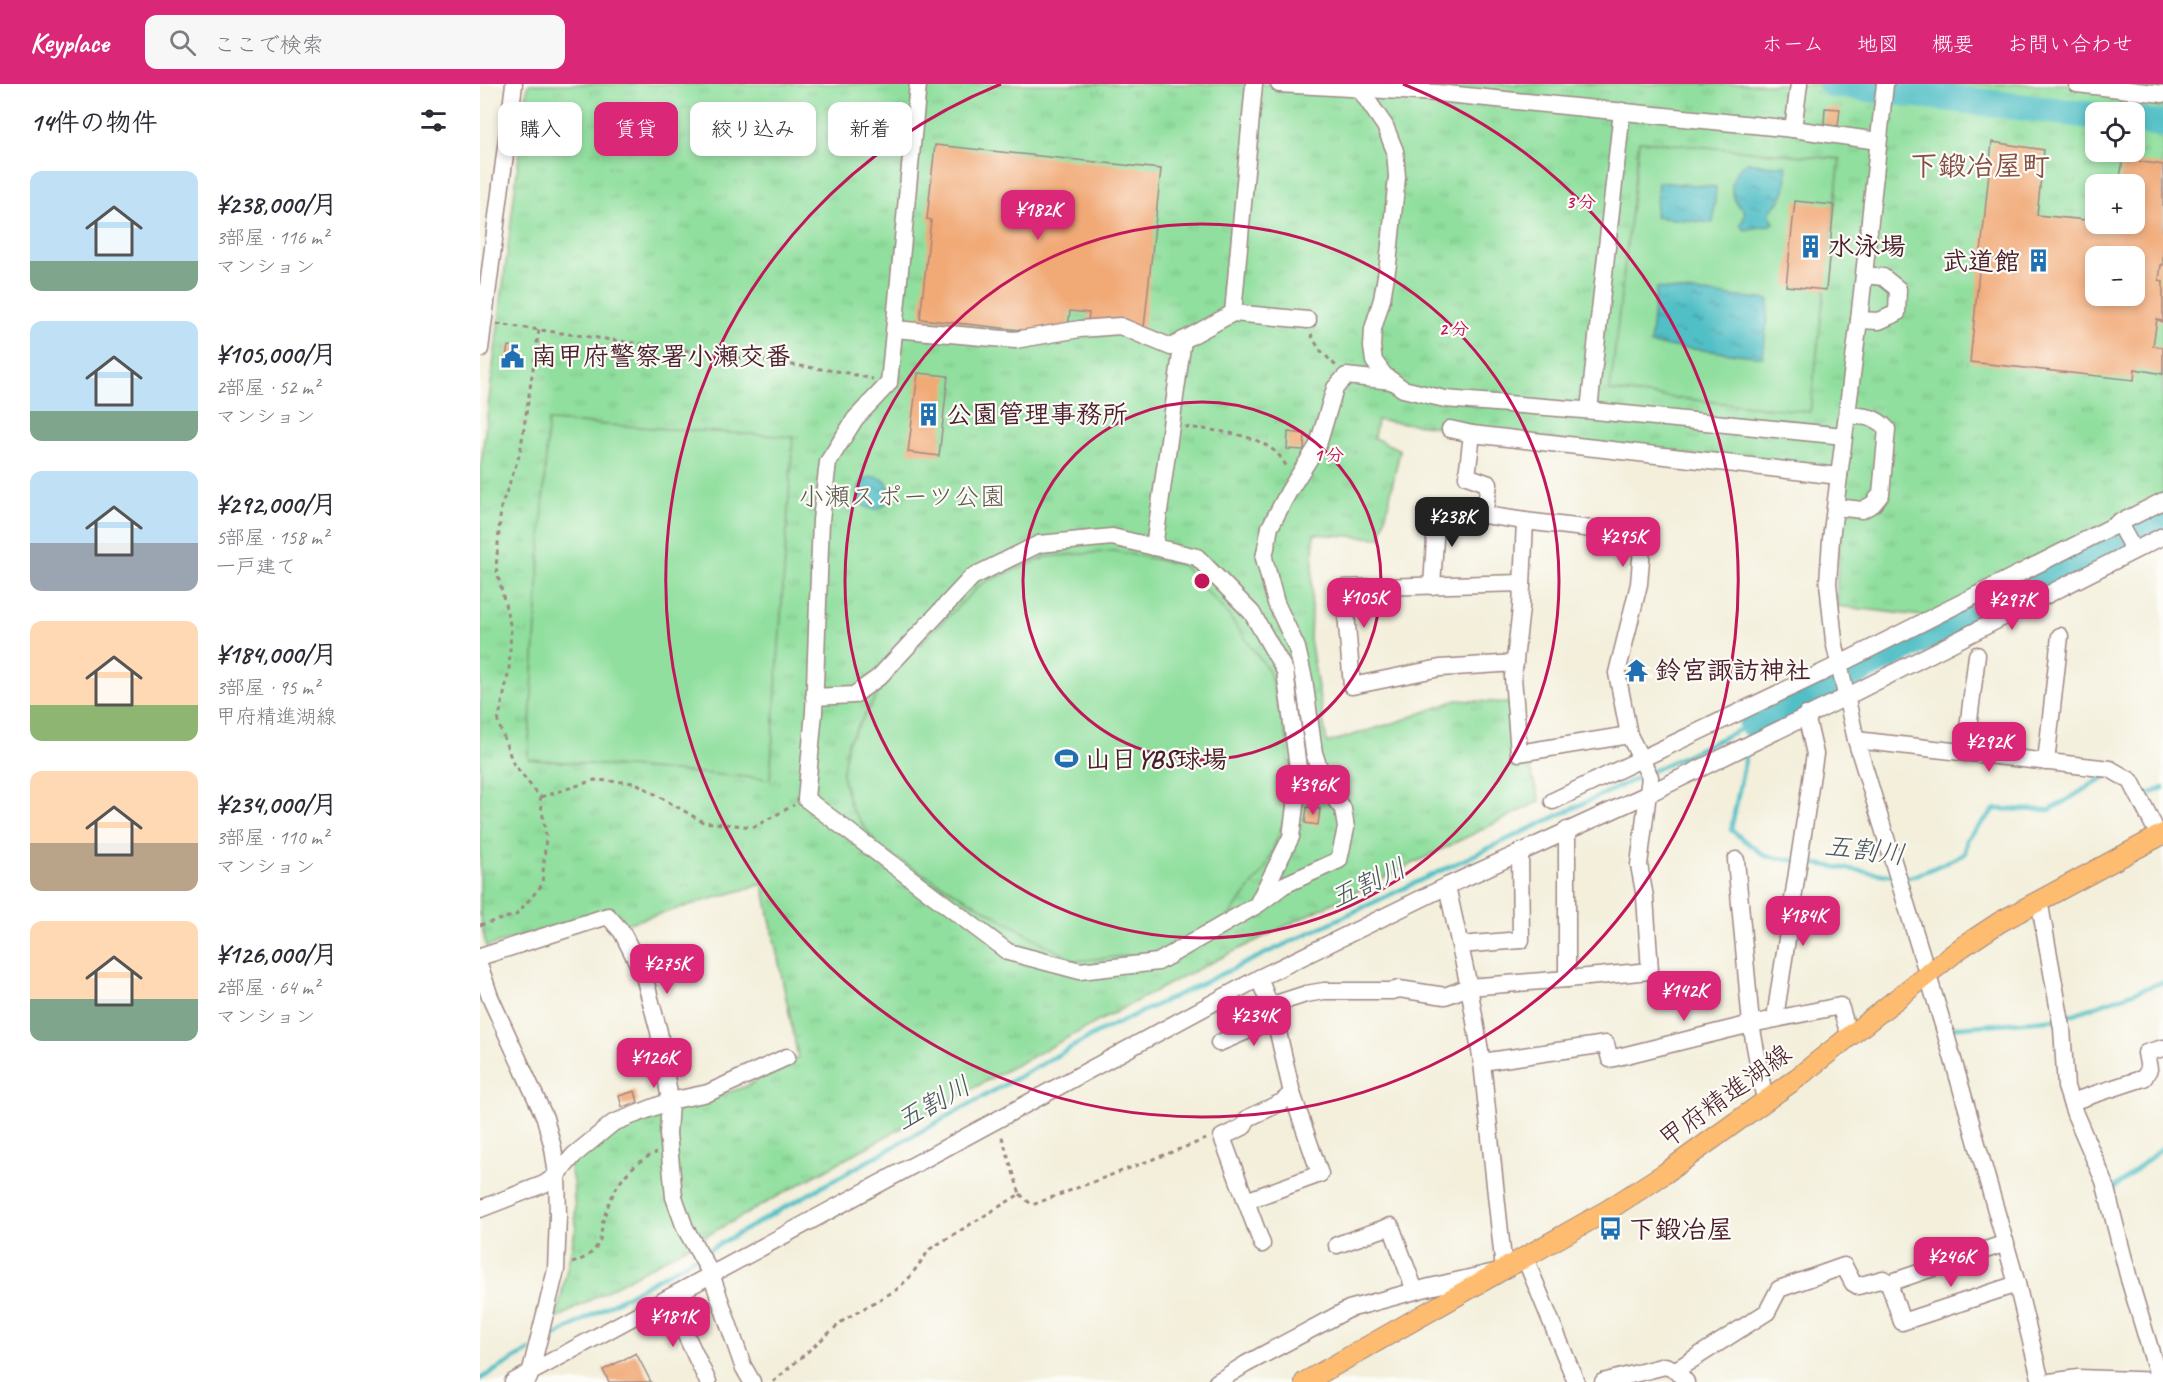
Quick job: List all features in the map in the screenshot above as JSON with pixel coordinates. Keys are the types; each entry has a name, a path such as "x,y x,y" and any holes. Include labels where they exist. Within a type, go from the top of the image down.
{"main road":[{"name":"甲府精進湖線","path":"1305,1382 1608,1210 1664,1174 1765,1101 1850,1037 1962,947 2039,900 2161,835"}],"street":[{"path":"480,349 514,84"},
{"path":"918,84 890,383 855,419 828,462 820,520 814,697 806,799 1008,952 1080,971 1158,962 1257,905 1284,885 1340,860 1346,828 1343,809 1326,788 1314,753 1304,679 1297,648 1276,603 1264,558 1270,527 1318,445 1335,388 1346,376 1392,381"},
{"path":"1233,313 1254,84"},
{"path":"1279,84 1359,88 1438,88 1878,141"},
{"path":"1793,129 1799,84"},
{"path":"1885,84 1828,583 1839,667 1856,740 1928,975 2006,1243 2041,1382"},
{"path":"2077,84 2163,94"},
{"path":"1359,88 1385,126 1395,151 1397,177 1388,264 1382,300 1373,329 1372,347 1374,360 1384,375 1403,389 1445,399 1588,410 1844,436"},
{"path":"1588,410 1622,111"},
{"path":"1859,320 1879,321 1896,313 1898,289 1883,278 1864,275"},
{"path":"895,328 1015,340 1080,329 1120,326 1171,346 1233,313 1308,320"},
{"path":"1154,547 1183,340"},
{"path":"1836,507 1862,510 1873,504 1881,494 1887,429 1872,417 1847,415"},
{"path":"1450,429 1472,434 1839,476"},
{"path":"1472,434 1467,476 1489,484 1484,515"},
{"path":"513,1382 669,1299 705,1264 997,1120 1260,978 1447,886 1568,830 1646,774 1839,667 2118,522 2163,501"},
{"path":"1219,1043 1306,994 1324,991 1392,991 1399,989 1445,996 1469,987 1650,971 1645,897 1639,865 1646,774 1629,735 1617,673 1639,584 1643,535 1437,508 1432,586"},
{"path":"1525,521 1513,677 1519,753 1629,735"},
{"path":"2118,522 2133,549"},
{"path":"1554,801 1738,749 1845,693 2163,536"},
{"path":"814,697 854,696 879,677 972,577 1039,544 1112,537 1197,557 1252,613 1285,671 1299,775 1291,837 1257,905"},
{"path":"1515,663 1440,668 1352,686 1344,588 1522,583"},
{"path":"2046,762 2060,636"},
{"path":"1965,753 1977,655"},
{"path":"1775,1018 1815,754 1806,715"},
{"path":"1856,740 2110,769 2131,781 2161,835"},
{"path":"1567,979 1568,830"},
{"path":"1460,945 1521,940 1520,852"},
{"path":"1736,860 1751,1023 1765,1101"},
{"path":"1217,1382 1349,1309 1504,1270 1482,1062 1469,987 1447,886"},
{"path":"2039,900 2062,1028 2066,1087 2104,1181 2129,1279 2161,1381 2078,1377 2050,1382"},
{"path":"480,957 608,916 622,932 644,976 659,1032 670,1101 668,1134 674,1197 685,1228 705,1264 752,1382"},
{"path":"480,967 490,998 545,1118 557,1175 556,1265 531,1371"},
{"path":"1246,1201 1320,1174 1292,1093 1272,1012 1260,978"},
{"path":"1482,1062 1606,1044 1610,1059 1751,1023 1840,1006 1850,1037"},
{"path":"2071,1102 2144,1078 2149,1069 2146,1053 2163,1048"},
{"path":"480,1209 544,1184 557,1175 574,1155 614,1123 670,1101 708,1093 787,1057"},
{"path":"1262,1244 1222,1137 1243,1127 1248,1118 1282,1102 1292,1093"},
{"path":"1337,1245 1391,1226 1415,1291"},
{"path":"1889,1283 2006,1243"},
{"path":"1525,1258 1576,1382"},
{"path":"1603,1382 1665,1366 1681,1376 1767,1312 1779,1289 1844,1266 1853,1282 1858,1286 1883,1279 1889,1283 1902,1322 2017,1284"},
{"path":"669,1299 708,1382"}],"path":[{"path":"1308,320 1311,335 1319,349 1346,376"},
{"path":"483,323 843,372 890,383"},
{"path":"480,925 516,915 542,885 546,836 540,797 513,763 498,722 509,671 510,628 496,568 501,507 520,453 539,330"},
{"path":"1171,425 1233,434 1265,443 1283,460 1290,476 1289,491"},
{"path":"540,797 595,780 636,783 704,822 754,827 806,799"},
{"path":"997,1120 1020,1194 1032,1205 1213,1137 1222,1137"},
{"path":"556,1265 585,1258 598,1244 602,1222 615,1188 631,1169 653,1154 670,1150"},
{"path":"773,1382 845,1320 896,1290 909,1278 930,1249 1020,1194"}],"green space":[{"name":"小瀬スポーツ公園","path":"528,84 2163,84 2163,497 1931,617 1837,606 1845,472 1377,420 1374,438 1400,450 1381,538 1314,534 1310,639 1327,743 1403,720 1457,700 1509,703 1540,801 1180,978 988,1080 556,1319 576,1227 573,1181 569,1164 619,1129 747,1086 798,1057 763,884 625,924 611,909 486,947 480,914 480,472 519,156 582,156 582,102 526,102"},
{"path":"1639,141 1840,159 1810,412 1610,391"},
{"path":"548,421 793,437 770,779 528,759"},
{"name":"山日YBS球場","path":"1114,551 1182,565 1226,612 1269,671 1288,744 1289,808 1265,869 1228,917 1166,952 1074,961 880,849 851,808 842,775 848,742 891,673 981,584 1047,557"}],"water":[{"path":"1748,162 1772,166 1786,165 1787,179 1783,196 1770,211 1774,223 1745,230 1740,225 1745,213 1734,198 1732,186 1738,170"},
{"path":"1658,182 1716,187 1713,223 1655,217"},
{"path":"1656,288 1769,300 1763,357 1650,344"},
{"path":"874,477 885,482 890,493 885,504 874,509 863,504 858,493 863,482"}],"building":[{"path":"1825,108 1840,109 1838,126 1824,125"},
{"name":"武道館","path":"1992,142 2044,150 2037,215 2085,220 2085,234 2145,234 2145,174 2121,174 2123,162 2163,165 2163,265 2161,265 2159,280 2163,281 2163,322 2157,319 2153,346 2163,347 2163,374 2135,369 2134,380 1970,362"},
{"path":"935,145 1161,169 1144,328 1088,322 1089,313 1070,311 1067,335 920,319 931,220 927,219"},
{"name":"水泳場","path":"1795,201 1834,205 1826,290 1786,286"},
{"path":"508,346 519,347 520,364 505,363"},
{"name":"公園管理事務所","path":"918,373 948,376 939,456 908,452"},
{"path":"1288,432 1305,434 1304,450 1287,449"},
{"path":"1633,663 1642,663 1643,674 1633,674"},
{"path":"1307,807 1320,809 1318,825 1305,823"},
{"path":"635,1091 638,1102 622,1107 619,1096"},
{"path":"636,1353 651,1382 609,1382 603,1370"}],"waterway":[{"path":"1832,84 2085,115"},
{"path":"2145,122 2163,124"},
{"path":"1752,724 2163,521"},
{"name":"五割川","path":"542,1343 1099,1032 1752,724 1748,741"},
{"name":"五割川","path":"1747,749 1731,830 1765,856 1894,876"},
{"name":"五割川","path":"1903,878 1965,854 1967,839 1995,809 2050,810 2108,775"},
{"name":"五割川","path":"2143,795 2163,788"},
{"name":"五割川","path":"1947,1028 2060,1019 2163,982"},
{"path":"2112,1190 2163,1147"},
{"name":"五割川","path":"480,1379 530,1350"}],"place":[{"name":"水泳場","path":"1810,246"},
{"name":"武道館","path":"2038,261"},
{"name":"南甲府警察署小瀬交番","path":"513,356"},
{"name":"公園管理事務所","path":"928,414"},
{"name":"鈴宮諏訪神社","path":"1637,670"},
{"name":"山日YBS球場","path":"1067,759"},
{"name":"下鍛冶屋","path":"1611,1229"}],"district":[{"name":"下鍛冶屋町","path":"1980,165"}]}
